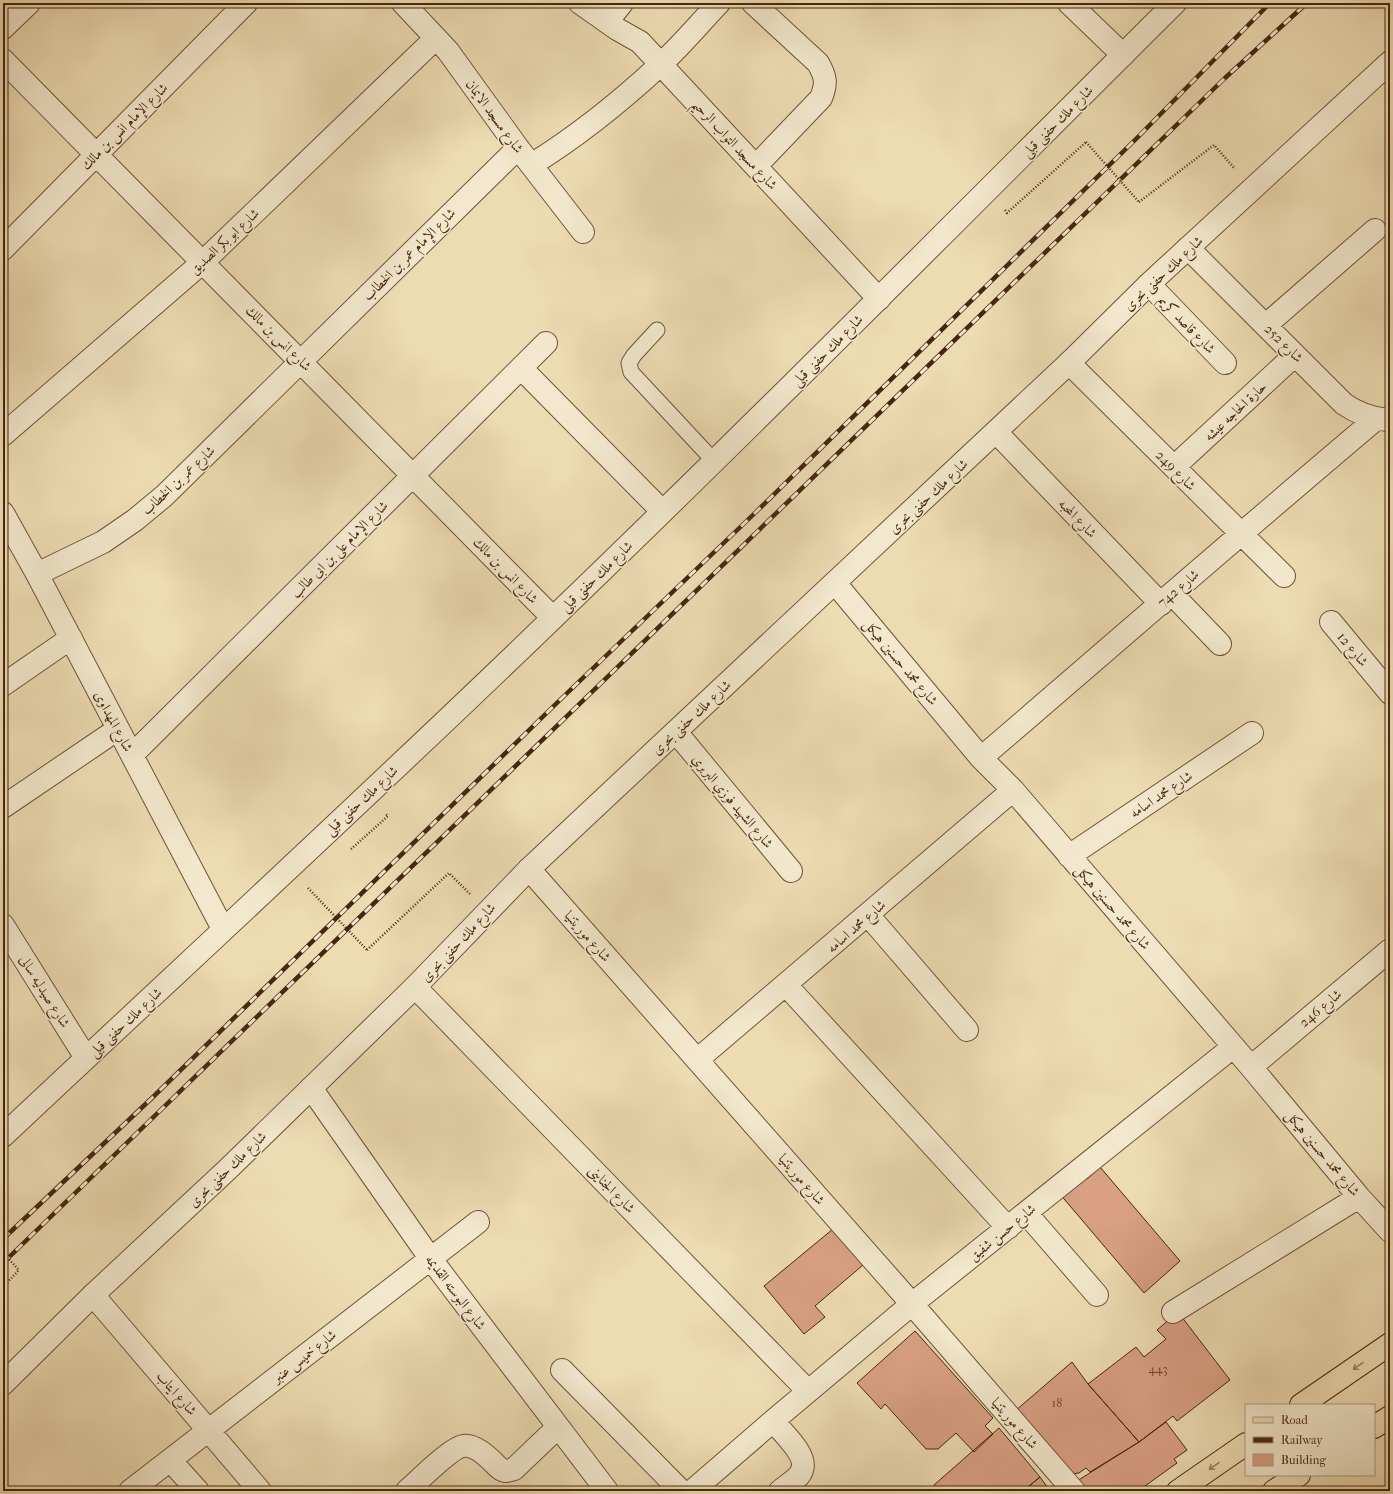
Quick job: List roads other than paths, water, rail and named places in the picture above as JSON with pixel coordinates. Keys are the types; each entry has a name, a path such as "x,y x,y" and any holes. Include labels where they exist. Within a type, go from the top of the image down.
{"main road":[{"path":"1302,1404 1390,1344"},
{"path":"1375,1426 1390,1417"},
{"path":"1178,1491 1245,1445"},
{"path":"1274,1491 1297,1476"}],"street":[{"path":"3,28 29,3"},
{"name":"شارع الإمام انس بن مالك","path":"3,248 246,3"},
{"name":"شارع مسجد الايمان","path":"403,3 448,51 518,148 583,232"},
{"name":"شارع مسجد التواب الرحيم","path":"580,3 607,22 640,42 879,298"},
{"path":"607,22 622,3"},
{"path":"531,165 590,125 662,64 719,3"},
{"path":"753,3 818,63 825,74 826,86 821,98 756,166"},
{"path":"1069,3 1123,55"},
{"name":"شارع ملك حفنى قبلى","path":"3,1136 367,795 553,618 879,298 1175,3"},
{"name":"شارع ابو بكر الصديق","path":"3,435 203,262 436,38"},
{"name":"شارع انس بن مالك","path":"3,60 553,618"},
{"name":"شارع ملك حفنى بحرى","path":"3,1384 93,1295 228,1169 416,987 529,869 1069,364 1149,284 1389,66"},
{"name":"شارع الإمام عمر بن الخطاب","path":"301,361 518,148"},
{"path":"1266,325 1375,230"},
{"name":"شارع 252","path":"1188,248 1344,404 1356,412 1383,420"},
{"name":"شارع قاصد كريم","path":"1149,284 1225,363"},
{"name":"شارع الإمام على بن ابى طالب","path":"132,755 546,343"},
{"name":"حارة الحاجه عيشه","path":"1174,467 1295,355"},
{"name":"شارع عمر بن الخطاب","path":"37,574 103,542 135,520 164,496 301,361"},
{"name":"شارع 249","path":"1069,364 1284,576"},
{"path":"521,368 662,511"},
{"name":"شارع 742","path":"981,758 1240,534 1383,420"},
{"name":"شارع المحبه","path":"996,432 1166,599 1220,644"},
{"name":"شارع المهداوى","path":"3,513 71,638 223,929"},
{"name":"شارع محمد حسنين هيكل","path":"835,583 981,758 1013,790 1251,1067 1359,1197 1390,1231"},
{"name":"شارع 12","path":"1331,622 1390,693"},
{"path":"3,685 71,638"},
{"path":"3,807 118,728"},
{"name":"شارع الشهيد فوزي البربري","path":"676,732 791,871"},
{"name":"شارع محمد اسامه","path":"1069,856 1252,733"},
{"name":"شارع محمد اسامه","path":"697,1060 868,916 1013,790"},
{"name":"شارع موريتنيا","path":"529,869 912,1304 1074,1491"},
{"path":"868,916 967,1030"},
{"name":"شارع صيدليه سالى","path":"3,925 86,1058"},
{"name":"شارع 246","path":"1251,1067 1390,950"},
{"path":"786,985 1008,1228"},
{"name":"شارع الجناينى","path":"416,987 808,1391"},
{"name":"شارع حسن شفيق","path":"692,1491 773,1420 912,1304 1233,1047"},
{"name":"شارع البوسته القديمه","path":"311,1088 430,1258 607,1491"},
{"path":"1173,1312 1359,1197"},
{"path":"1026,1213 1097,1295"},
{"name":"شارع خميس عنبر","path":"130,1491 478,1222"},
{"name":"شارع ايتاب","path":"93,1295 260,1491"},
{"path":"562,1370 681,1491"},
{"path":"773,1420 801,1454 803,1462 802,1471 780,1491"},
{"path":"407,1491 452,1452 463,1446 478,1450 500,1469 506,1472 514,1469 558,1427"},
{"path":"170,1460 198,1491"}],"lane":[{"path":"657,330 634,355 629,363 631,372 714,461"}],"railway":[{"path":"3,1239 153,1097 562,698 756,512 1137,138 1270,3"},
{"path":"3,1263 1225,78 1307,3"}]}
